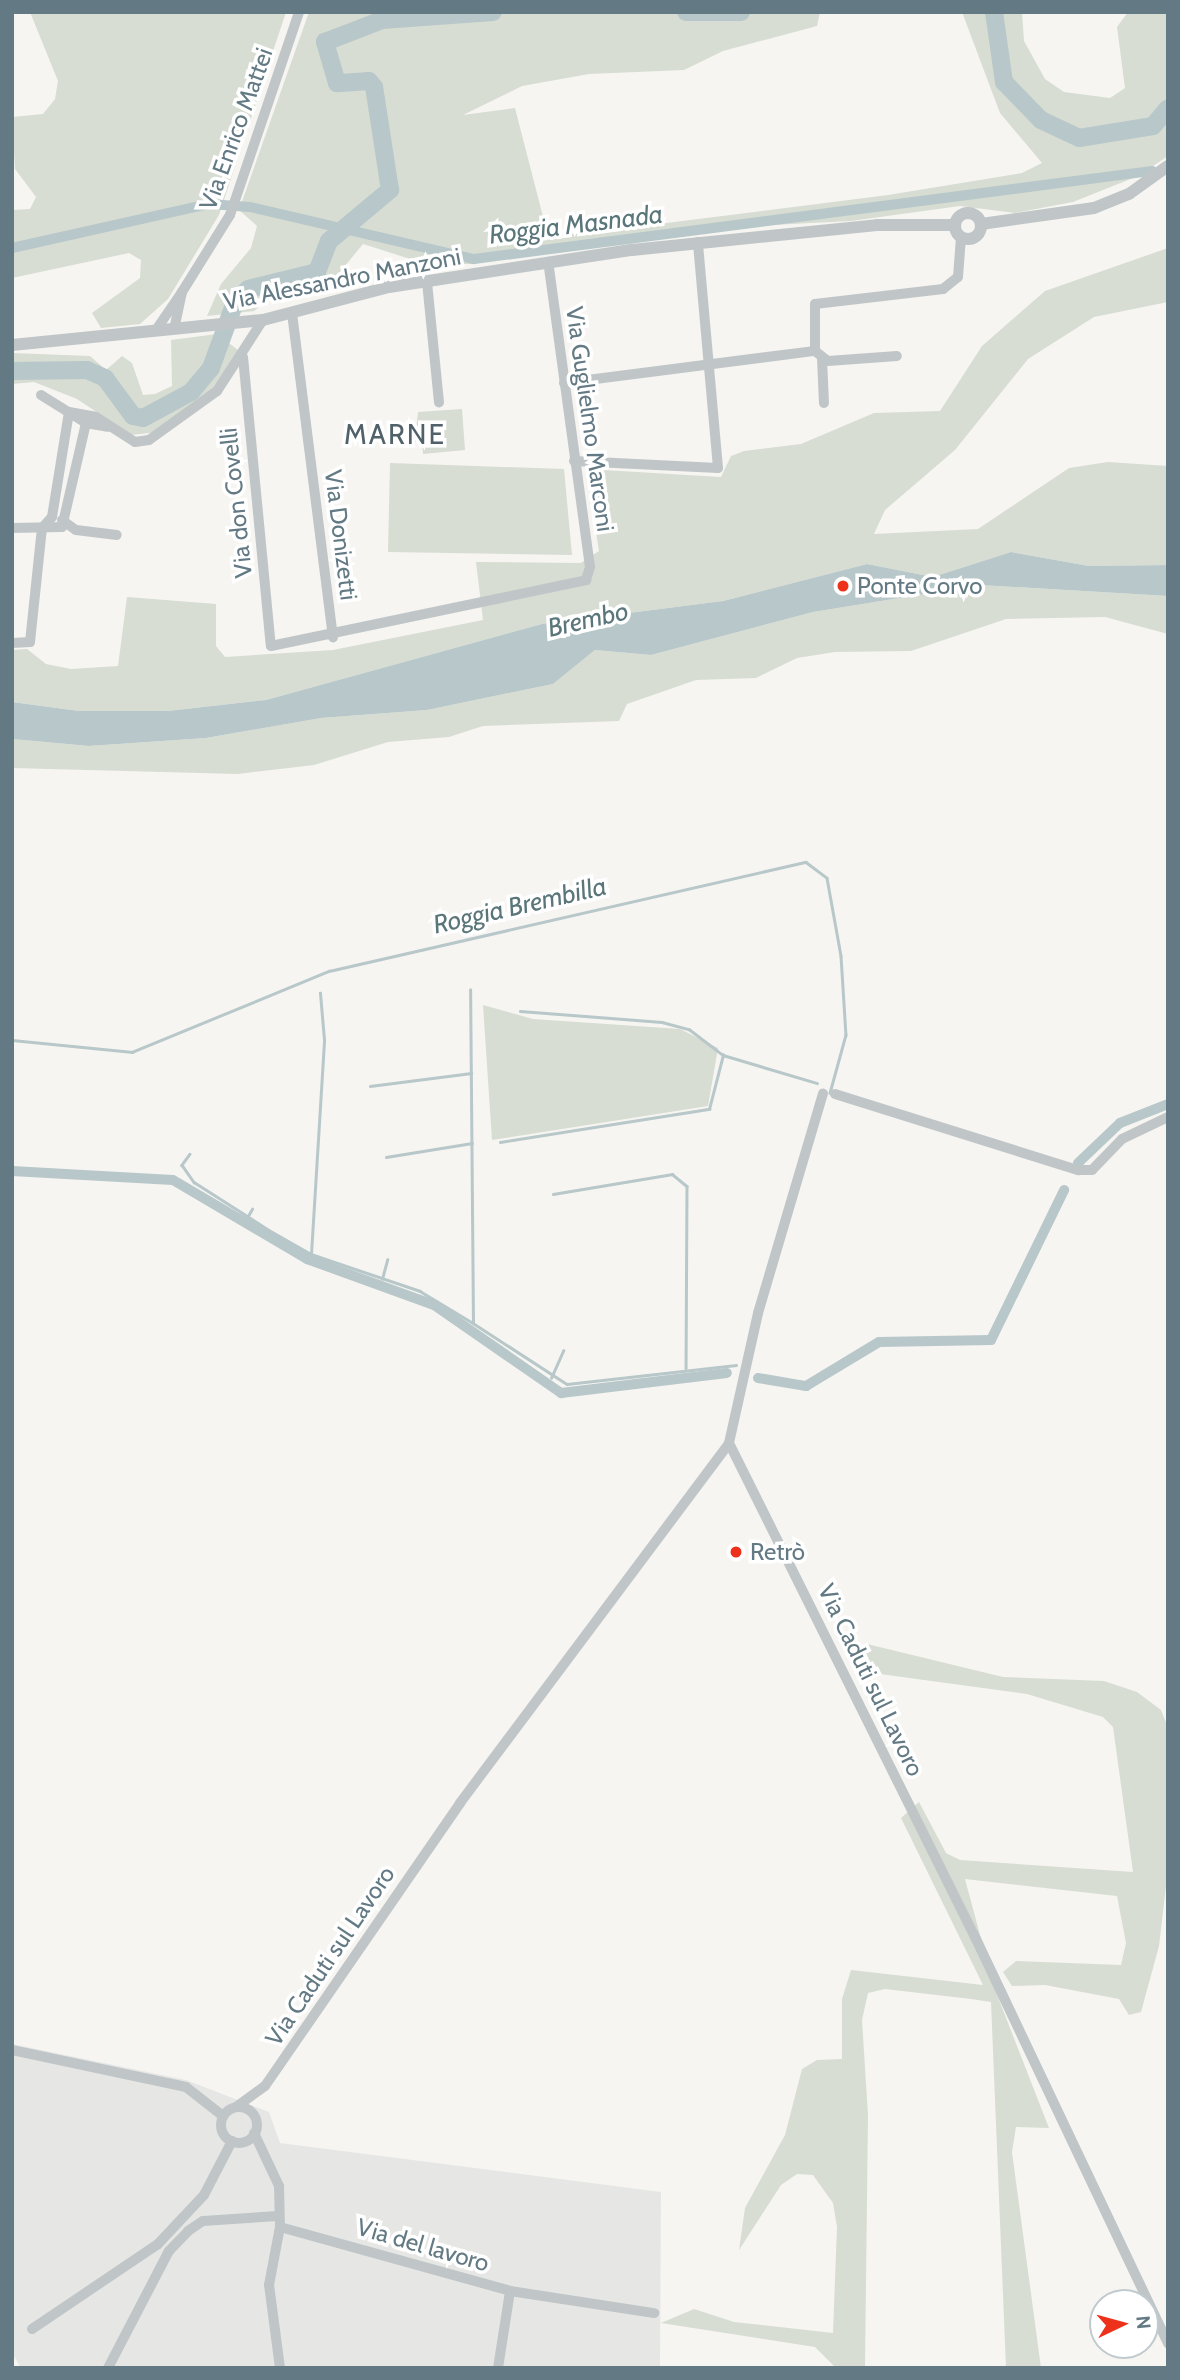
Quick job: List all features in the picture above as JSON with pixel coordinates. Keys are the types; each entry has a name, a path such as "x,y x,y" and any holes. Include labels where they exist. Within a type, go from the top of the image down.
{"street":[{"name":"Via Enrico Mattei","path":"156,330 183,292 230,215 299,12"},
{"path":"824,403 815,304 835,298 943,289 958,276 958,231 975,237 981,225 1094,208 1129,194 1168,166"},
{"name":"Via Alessandro Manzoni","path":"12,345 156,330 175,325 200,326 263,320 427,282 548,262 698,242 958,231 968,212 981,225"},
{"path":"574,461 718,468 698,242"},
{"name":"Via Guglielmo Marconi","path":"333,637 586,580 590,567 548,262"},
{"path":"427,282 439,402"},
{"name":"Via Enrico Mattei","path":"175,325 183,292"},
{"name":"Via Donizetti","path":"292,313 333,637"},
{"path":"69,412 77,409 135,442 149,440 217,391 243,356 263,320"},
{"path":"564,383 708,363 818,355 897,356"},
{"name":"Via don Covelli","path":"243,356 271,646 333,637"},
{"path":"41,395 86,424 108,427"},
{"path":"12,643 30,642 42,528 52,517 69,412"},
{"path":"66,522 86,424"},
{"path":"52,517 66,522 76,530 117,536"},
{"path":"12,528 42,528 66,522"},
{"path":"729,1443 758,1313 823,1093"},
{"path":"835,1094 1078,1170 1092,1170 1122,1139 1168,1116"},
{"name":"Via Caduti sul Lavoro","path":"223,2116 265,2087 460,1804 729,1443 970,1927 1168,2344"},
{"path":"12,2050 186,2087 223,2116 221,2128 232,2141"},
{"path":"236,2107 254,2117 254,2133 279,2186 280,2227 268,2285 280,2368"},
{"path":"32,2329 158,2244 204,2194 232,2141 254,2133"},
{"path":"108,2368 169,2251 188,2231 203,2221 278,2216"},
{"name":"Via del lavoro","path":"280,2227 510,2291 654,2313"},
{"path":"498,2368 510,2291"}],"shaded area":[{"path":"30,12 286,12 219,215 168,299 140,324 101,328 92,313 140,278 141,260 129,253 12,278 12,210 30,209 36,197 15,169 12,117 43,114 55,99 58,81"},
{"path":"309,12 820,12 817,26 723,51 684,70 589,74 522,86 463,115 515,108 547,232 587,233 888,195 1022,173 1042,163 1000,113 962,12 1022,12 1024,41 1045,79 1064,92 1110,98 1125,88 1117,27 1128,12 1168,12 1168,156 1138,176 1073,202 1015,213 960,206 851,221 690,229 541,246 473,264 426,264 363,244 335,278 285,286 254,311 207,316 221,284 251,248 257,226 239,210"},
{"path":"1168,248 1168,302 1094,317 1028,359 955,450 885,510 874,534 978,529 1069,468 1108,462 1168,466 1168,565 1089,566 1011,552 933,577 867,564 723,601 542,624 266,700 168,711 79,711 12,702 12,650 27,649 46,664 71,669 118,666 127,597 216,604 216,646 225,657 333,650 483,620 476,562 581,563 599,551 586,469 721,477 731,456 744,451 801,444 874,413 940,411 982,346 1045,291"},
{"path":"217,334 238,350 230,365 210,392 158,432 131,435 77,399 34,382 12,384 12,353 90,356 106,370 122,356 132,363 143,395 155,394 172,386 171,340"},
{"path":"462,409 465,450 423,454 422,442 415,442 418,412"},
{"path":"390,463 564,469 572,555 388,552"},
{"path":"980,585 1168,596 1168,634 1105,617 1006,619 911,651 835,652 797,658 756,678 696,680 627,704 619,721 483,726 449,737 388,742 314,765 238,774 12,768 12,739 89,746 206,738 321,718 427,710 553,684 595,650 651,655 813,612"},
{"path":"483,1005 533,1019 680,1029 718,1048 708,1106 492,1140"},
{"path":"867,1644 1003,1677 1104,1681 1137,1692 1161,1710 1167,1725 1168,1869 1159,1946 1141,2012 1129,2015 1119,1999 1045,1985 1012,1986 1003,1972 1016,1961 1121,1965 1126,1943 1117,1896 965,1879 994,1987 1049,2128 1016,2127 1012,2152 1041,2368 1006,2368 991,2002 971,1999 885,1989 868,1993 862,2020 868,2115 865,2368 836,2368 815,2347 661,2323 694,2309 734,2322 833,2333 837,2227 833,2203 813,2175 797,2174 781,2185 739,2250 745,2208 785,2135 802,2069 817,2060 842,2059 842,1999 851,1970 983,1985 901,1818 919,1802 946,1853 960,1860 1133,1872 1113,1727 1103,1717 1027,1694 858,1671 854,1659"},
{"path":"12,2044 186,2080 269,2112 280,2143 661,2192 660,2368 21,2368 12,2353"}],"water":[{"name":"Brembo","path":"1011,552 1089,566 1168,565 1168,596 980,585 813,612 651,655 595,650 553,684 427,710 321,718 206,738 89,746 12,739 12,702 79,711 168,711 266,700 542,624 723,601 867,564 933,577"}],"waterway":[{"path":"12,371 87,370 105,378 133,416 143,418 191,392 211,368 235,302 248,289 317,272 329,241 390,190 374,87 369,81 337,83 325,42 382,20 493,12"},
{"path":"686,12 741,12"},
{"path":"994,12 1004,82 1041,120 1079,138 1153,126 1168,108"},
{"name":"Roggia Masnada","path":"12,248 209,204 250,207 474,259 1152,171"},
{"name":"Roggia Brembilla","path":"12,1040 132,1052 329,971 806,862 827,878 841,956 846,1035 830,1093"},
{"path":"190,1154 182,1165 194,1182 269,1230 311,1254 420,1291 473,1323 470,990"},
{"path":"311,1254 324,1040 320,993"},
{"path":"520,1011 662,1022 689,1029 723,1055"},
{"path":"500,1142 709,1109 723,1055 817,1083"},
{"path":"370,1086 471,1073"},
{"name":"Roggia Brembilla","path":"1078,1163 1120,1123 1168,1104"},
{"path":"386,1157 472,1143"},
{"name":"Roggia Brembilla","path":"12,1171 173,1180 307,1259 434,1305 561,1393 727,1373"},
{"path":"553,1194 672,1174 687,1186 686,1368"},
{"name":"Roggia Brembilla","path":"758,1378 806,1386 879,1342 991,1340 1064,1190"},
{"path":"248,1216 252,1209"},
{"path":"382,1279 387,1260"},
{"path":"473,1323 567,1384 736,1365"},
{"path":"551,1378 563,1351"}],"place":[{"name":"Ponte Corvo","path":"843,586"},
{"name":"Retrò","path":"736,1552"}],"district":[{"name":"MARNE","path":"395,434"}]}
